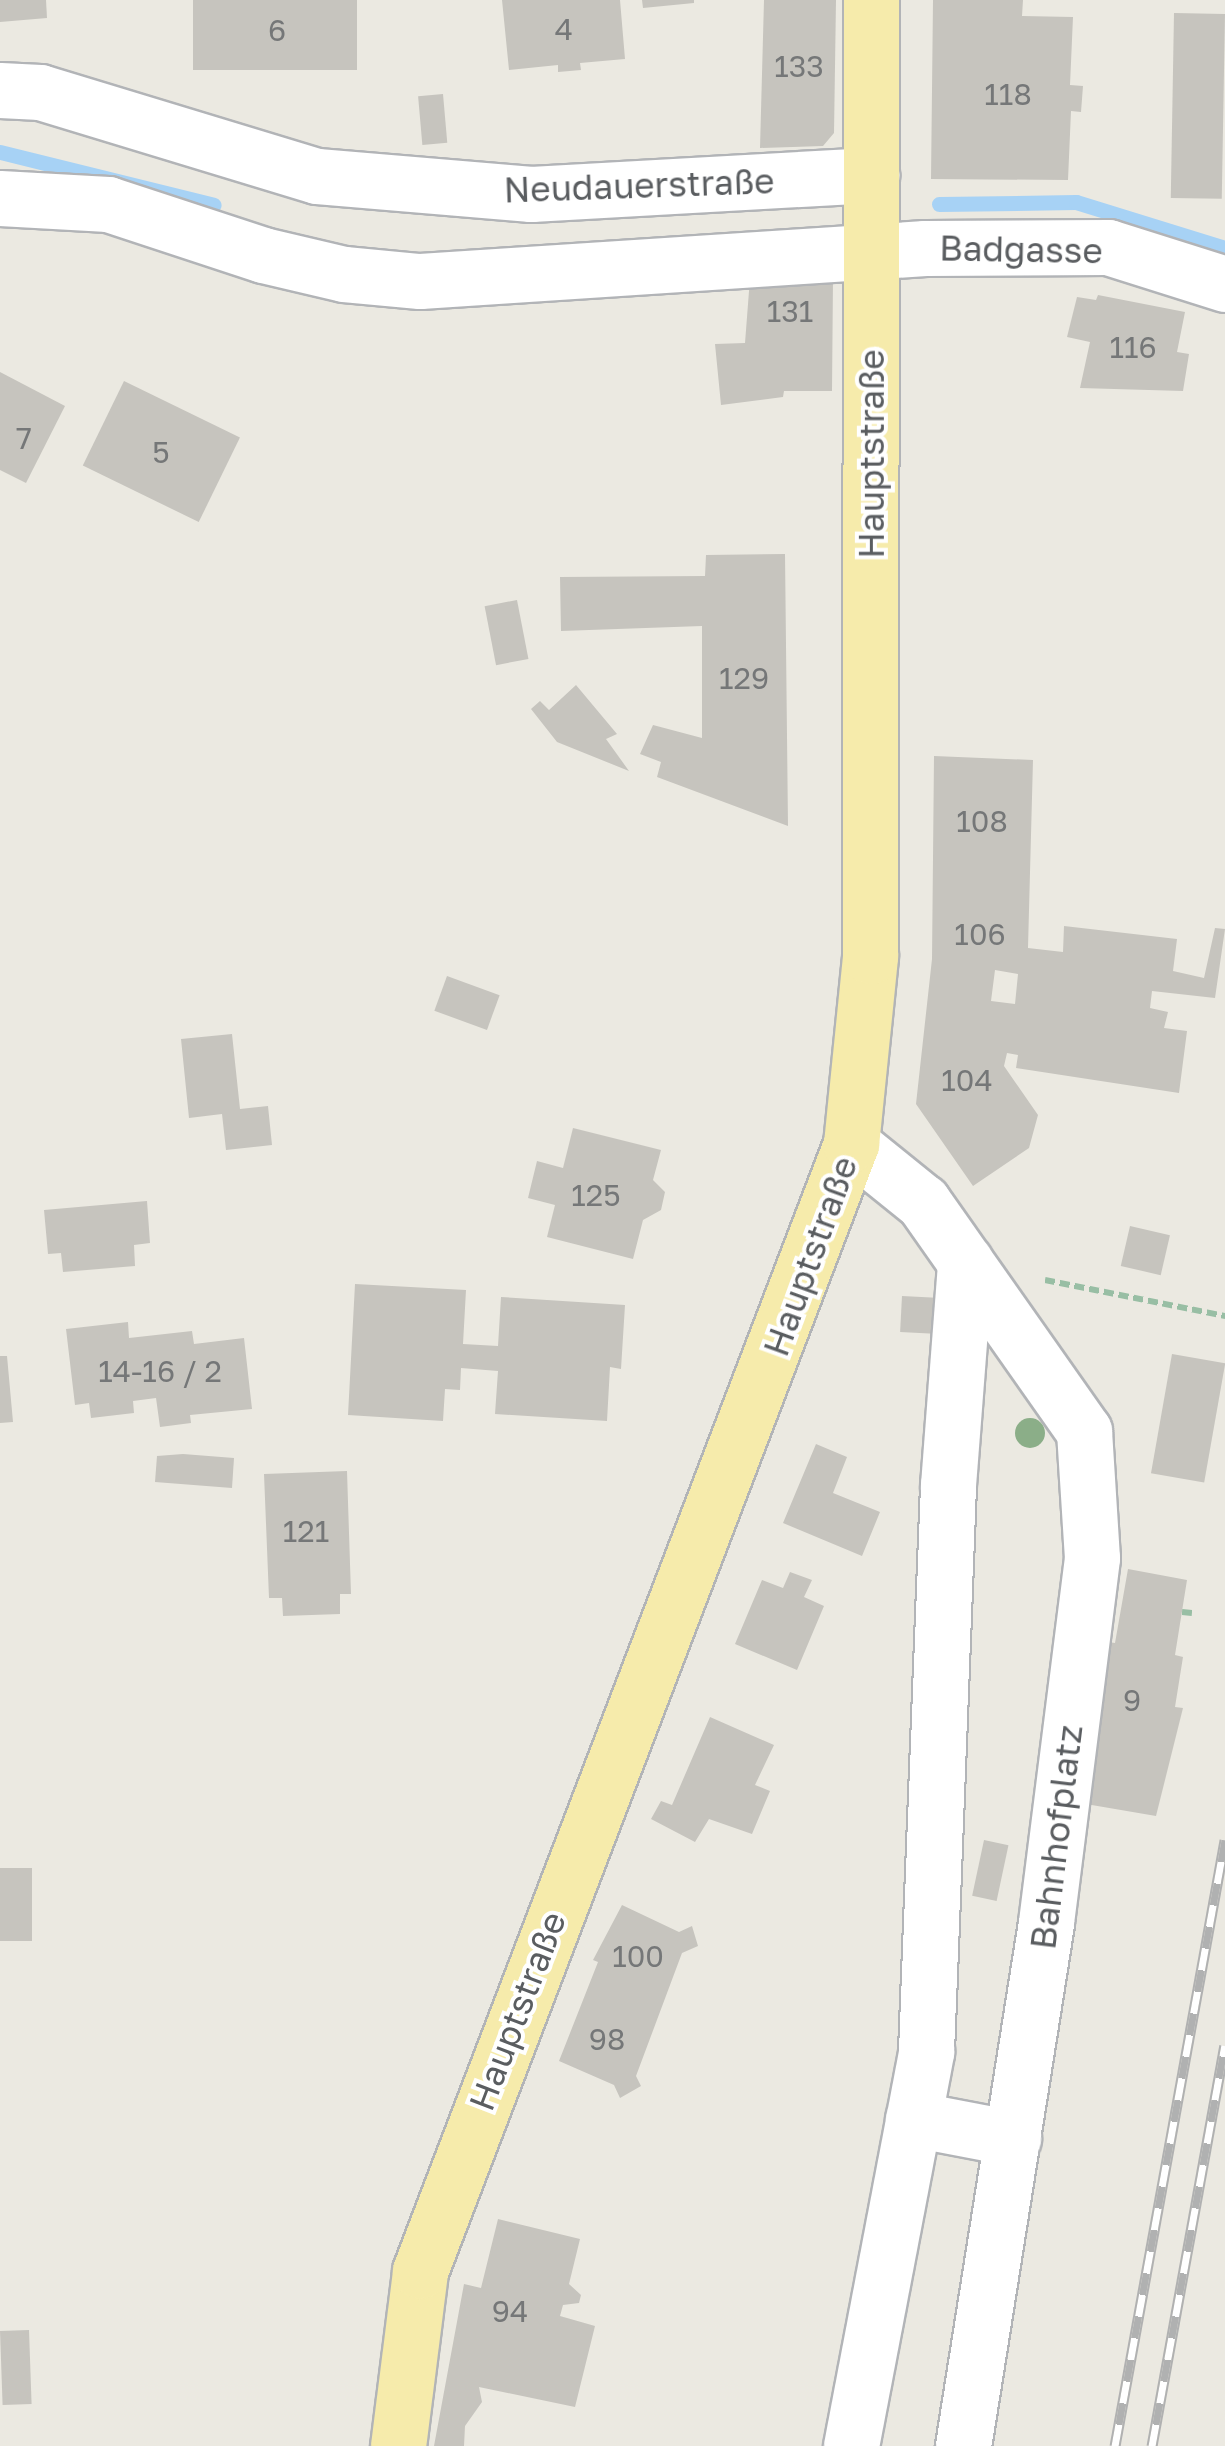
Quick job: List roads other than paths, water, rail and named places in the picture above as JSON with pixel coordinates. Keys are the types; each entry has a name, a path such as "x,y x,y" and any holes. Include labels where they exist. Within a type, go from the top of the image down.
{"main road":[{"name":"Hauptstraße","path":"398,2446 420,2270 851,1144 870,956 871,0"}],"street":[{"name":"Neudauerstraße","path":"0,90 40,92 317,176 531,194 871,175"},
{"path":"0,198 108,204 262,255 344,274 420,281 873,252"},
{"name":"Badgasse","path":"873,252 1108,247 1225,284"},
{"name":"Bahnhofplatz","path":"851,1144 923,1202 1084,1431 1087,1594 1014,2138 963,2446"},
{"path":"851,2446 926,2051 948,1485 965,1262"},
{"path":"913,2119 1014,2138"}],"waterway":[{"path":"0,152 214,205"},
{"path":"939,204 1076,202 1225,248"}],"railway":[{"path":"1115,2446 1225,1840"},
{"path":"1152,2446 1225,2046"}]}
